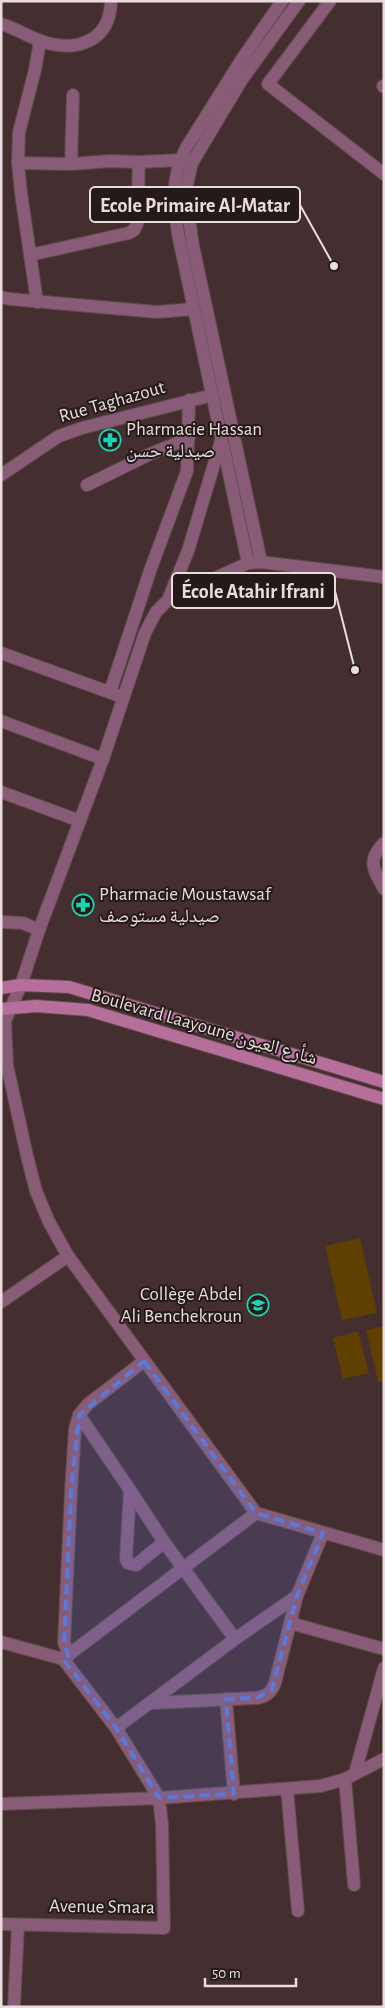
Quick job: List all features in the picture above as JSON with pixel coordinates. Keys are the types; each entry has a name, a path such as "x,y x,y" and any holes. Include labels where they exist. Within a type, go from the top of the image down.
{"street":[{"path":"1,24 40,41 64,46 86,43 95,38 107,23 111,1"},
{"path":"255,562 222,438 174,208 174,192 180,160 242,59 282,1"},
{"path":"255,562 193,246 185,192 192,164 249,70 299,1"},
{"path":"268,84 275,72 330,1"},
{"path":"37,302 18,163 19,132 35,70 40,41"},
{"path":"249,70 384,174"},
{"path":"71,164 74,95"},
{"path":"18,163 71,164 110,161 180,160"},
{"path":"30,255 129,233 134,230 137,224 139,162"},
{"path":"1,297 37,302 157,312 194,309"},
{"name":"Rue Taghazout","path":"1,475 59,436 82,428 213,395"},
{"path":"110,692 187,471 189,400"},
{"path":"87,485 150,454 188,438"},
{"path":"168,600 188,552 222,438"},
{"path":"384,577 255,562 168,600 156,612 145,633 103,759 39,930 21,985 6,1008 4,1065 36,1191 49,1222 68,1256 256,1513 384,1550"},
{"path":"1,653 123,697"},
{"path":"1,721 103,759"},
{"path":"1,792 80,821"},
{"path":"384,843 374,853 372,862 373,868 384,889"},
{"path":"1,922 23,923 39,930"},
{"name":"Boulevard Laayoune شأرع العيون","path":"1,988 21,985 70,987 384,1082"},
{"name":"Boulevard Laayoune شأرع العيون","path":"6,1008 36,1006 88,1010 384,1100"},
{"path":"1,1302 68,1256"},
{"path":"144,1361 88,1404 79,1415 75,1429 64,1643 66,1657 116,1728 159,1798"},
{"path":"79,1415 164,1542 235,1640"},
{"path":"130,1490 126,1559 128,1563 136,1565 164,1542"},
{"path":"66,1657 256,1513"},
{"path":"151,1703 266,1696 272,1690 297,1596 323,1533"},
{"path":"116,1728 297,1596"},
{"path":"290,1623 384,1649"},
{"path":"1,1642 66,1657"},
{"path":"354,1885 350,1776 382,1688 384,1668"},
{"path":"226,1699 234,1794"},
{"path":"1,1804 234,1794 321,1786 350,1776 384,1759"},
{"path":"288,1788 298,1911"},
{"name":"Avenue Smara","path":"1,1924 164,1928 162,1825 159,1798"},
{"path":"14,2007 18,1925"}],"highlighted area":[{"path":"144,1361 256,1513 323,1533 297,1596 272,1690 257,1698 226,1699 234,1794 159,1798 116,1728 63,1659 68,1656 64,1643 71,1491 79,1415"}],"shaded area":[{"path":"360,1238 377,1313 342,1320 325,1246"},
{"path":"384,1326 384,1381 378,1382 366,1330"},
{"path":"358,1331 369,1373 343,1379 333,1338"}],"place":[{"name":"Ecole Primaire Al-Matar","path":"334,266"},
{"name":"Pharmacie Hassan صيدلية حسن","path":"110,440"},
{"name":"École Atahir Ifrani","path":"355,670"},
{"name":"Pharmacie Moustawsaf صيدلية مستوصف","path":"83,905"},
{"name":"Collège Abdel Ali Benchekroun","path":"258,1305"}]}
